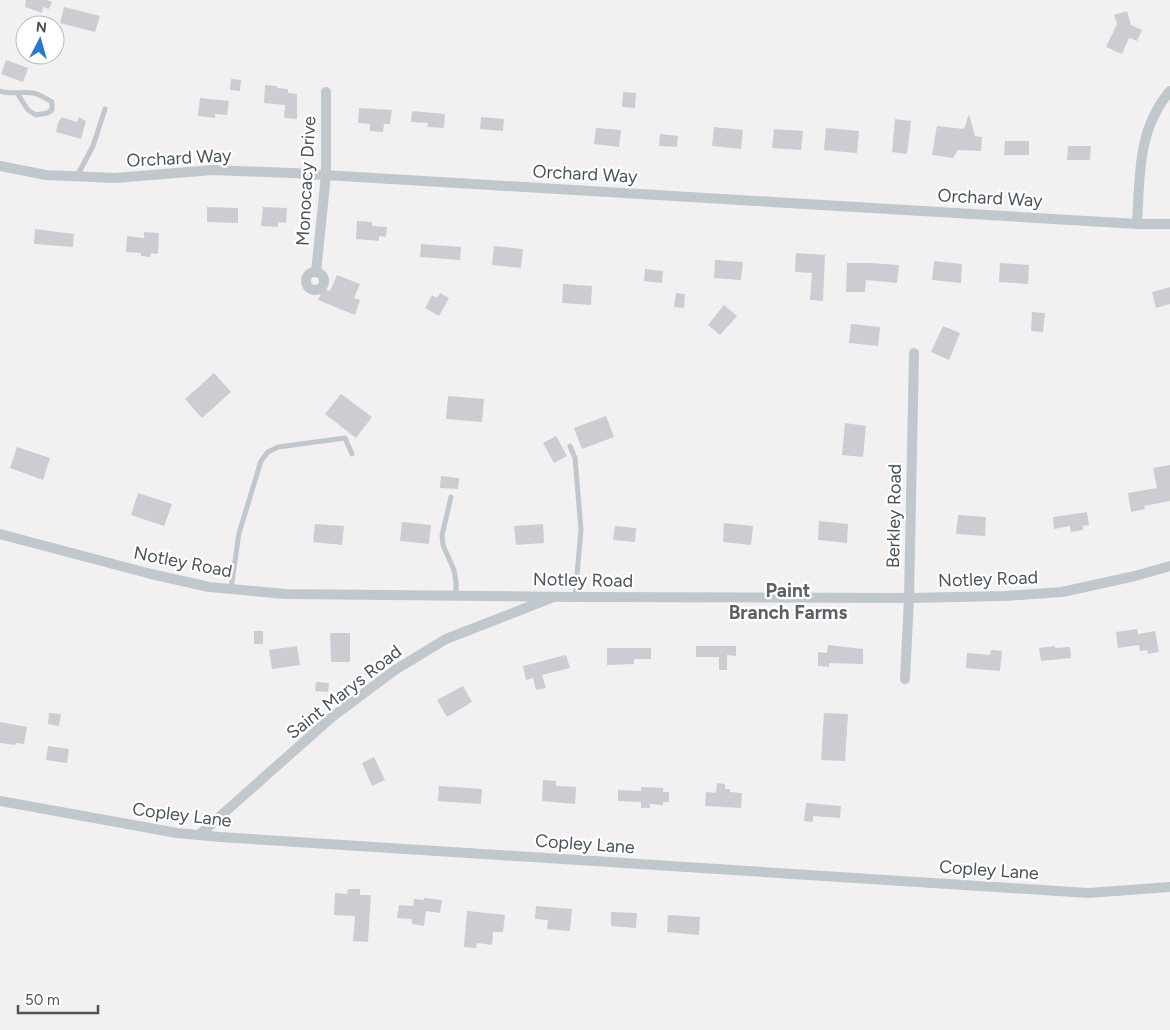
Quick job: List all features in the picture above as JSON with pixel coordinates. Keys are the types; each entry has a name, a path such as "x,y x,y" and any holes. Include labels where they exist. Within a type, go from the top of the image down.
{"street":[{"path":"1137,224 1141,158 1147,129 1162,101 1170,91"},
{"name":"Monocacy Drive","path":"316,272 326,175 326,92"},
{"name":"Orchard Way","path":"0,166 46,175 115,178 213,170 326,175 1137,224 1170,224"},
{"name":"Berkley Road","path":"905,679 909,598 914,353"},
{"name":"Notley Road","path":"0,534 151,574 209,587 285,594 909,598 1005,596 1062,592 1135,576 1170,566"},
{"name":"Saint Marys Road","path":"199,836 332,717 395,670 446,639 556,596"},
{"name":"Copley Lane","path":"0,801 199,836 1088,893 1170,887"}],"lane":[{"path":"0,91 8,94 17,93 33,93 42,96 52,102 52,110 36,115 28,110 17,93"},
{"path":"76,176 93,146 105,109"},
{"path":"231,589 239,533 261,461 268,452 278,447 345,438 352,454"},
{"path":"570,446 575,458 581,530 575,597"},
{"path":"451,497 442,535 443,545 454,570 456,595"}],"building":[{"path":"26,0 47,0 52,2 49,9 43,7 42,13 25,7"},
{"path":"64,7 100,16 95,32 65,24 65,15 62,15"},
{"path":"1127,11 1131,25 1142,30 1137,41 1129,38 1122,54 1106,47 1117,24 1114,15"},
{"path":"6,60 15,63 15,65 28,68 23,82 1,74"},
{"path":"231,79 241,80 240,91 230,90"},
{"path":"265,85 288,89 288,93 297,94 297,119 284,118 285,105 264,103"},
{"path":"623,92 636,93 635,108 622,107"},
{"path":"200,98 229,101 227,115 215,114 215,118 198,116"},
{"path":"359,108 392,110 390,124 384,124 383,132 370,131 370,124 358,123"},
{"path":"412,111 445,114 444,128 427,127 428,123 411,122"},
{"path":"969,114 975,136 982,137 981,151 958,150 953,158 932,155 937,126 964,129"},
{"path":"62,117 77,122 79,117 86,121 81,139 56,132 58,122"},
{"path":"481,117 504,119 503,131 480,129"},
{"path":"895,119 911,121 907,154 892,152"},
{"path":"714,127 743,130 741,149 712,146"},
{"path":"596,128 621,130 619,147 594,144"},
{"path":"826,128 859,131 857,153 824,150"},
{"path":"774,129 803,131 801,150 772,148"},
{"path":"660,134 678,136 677,147 659,146"},
{"path":"1005,141 1029,141 1029,155 1004,155"},
{"path":"1068,146 1091,146 1090,160 1067,160"},
{"path":"207,207 238,208 238,223 207,222"},
{"path":"263,207 287,208 286,223 278,222 278,227 261,226"},
{"path":"357,221 372,222 372,226 387,227 386,237 379,236 379,241 356,239"},
{"path":"35,229 74,234 73,247 34,244"},
{"path":"144,232 159,233 158,254 151,253 150,257 141,256 141,253 126,252 127,236 144,238"},
{"path":"421,244 461,247 460,260 420,257"},
{"path":"494,246 523,249 521,268 492,265"},
{"path":"796,253 825,255 823,301 810,300 812,273 795,272"},
{"path":"715,260 743,262 741,280 714,278"},
{"path":"934,261 962,264 961,283 932,280"},
{"path":"847,263 899,265 897,283 866,280 865,292 846,292"},
{"path":"1000,263 1029,265 1028,284 999,282"},
{"path":"645,269 663,271 662,283 644,281"},
{"path":"337,275 360,284 354,298 360,300 355,315 318,300 323,289 330,291"},
{"path":"563,284 592,286 591,305 562,303"},
{"path":"1170,287 1170,304 1156,308 1152,292"},
{"path":"440,293 449,298 439,316 425,308 432,295 437,298"},
{"path":"676,293 685,294 684,308 674,307"},
{"path":"724,305 737,316 720,335 708,325"},
{"path":"1032,312 1045,313 1043,332 1031,331"},
{"path":"851,324 880,327 878,346 849,343"},
{"path":"943,326 960,333 949,360 931,352"},
{"path":"214,373 231,392 202,418 185,399"},
{"path":"341,394 372,417 356,438 325,414"},
{"path":"448,396 484,399 482,422 446,419"},
{"path":"606,416 614,437 582,449 574,428"},
{"path":"845,423 866,426 863,457 842,455"},
{"path":"556,436 567,456 554,463 543,443"},
{"path":"17,447 50,458 43,480 10,468"},
{"path":"1170,465 1170,501 1144,506 1145,509 1131,512 1128,493 1157,488 1153,468"},
{"path":"441,476 459,478 458,489 440,488"},
{"path":"138,493 172,504 164,526 131,515"},
{"path":"1087,512 1089,525 1083,526 1083,530 1071,532 1070,526 1054,529 1053,517"},
{"path":"958,515 986,517 985,536 956,534"},
{"path":"819,521 848,524 847,543 818,540"},
{"path":"402,522 431,525 429,544 400,541"},
{"path":"724,523 753,526 751,545 723,542"},
{"path":"315,524 344,526 342,545 313,542"},
{"path":"543,524 544,543 516,545 514,526"},
{"path":"615,526 636,528 635,542 613,540"},
{"path":"1137,629 1138,634 1155,631 1159,652 1148,654 1147,650 1140,651 1139,645 1118,648 1116,632"},
{"path":"254,631 263,631 263,644 254,644"},
{"path":"330,633 350,633 350,662 331,662"},
{"path":"828,645 863,649 863,664 829,663 829,667 818,666 818,652 827,653"},
{"path":"297,646 300,665 272,669 269,650"},
{"path":"696,646 736,646 736,656 727,655 727,670 719,670 719,657 696,657"},
{"path":"1055,646 1055,648 1070,647 1071,658 1041,661 1039,648"},
{"path":"607,648 651,648 651,659 634,659 634,664 607,665"},
{"path":"991,650 1002,651 1000,671 966,668 967,653 990,655"},
{"path":"566,655 570,668 542,675 546,688 536,690 533,678 526,680 523,666"},
{"path":"316,682 329,683 328,692 315,691"},
{"path":"463,686 472,702 447,717 437,700"},
{"path":"49,713 61,714 59,726 48,724"},
{"path":"824,713 848,714 845,761 821,760"},
{"path":"0,722 27,727 24,744 0,743"},
{"path":"48,746 69,749 67,763 46,760"},
{"path":"374,757 385,780 372,786 362,763"},
{"path":"543,780 556,781 556,786 576,787 575,804 542,801"},
{"path":"717,783 725,784 725,789 730,789 730,792 742,793 741,808 705,806 706,792 716,793"},
{"path":"439,786 482,789 481,804 438,801"},
{"path":"641,787 663,788 663,792 669,792 669,802 663,802 663,805 650,804 650,808 641,808 641,802 618,801 618,790 641,791"},
{"path":"806,803 841,806 840,818 813,816 813,822 804,821"},
{"path":"348,889 360,889 360,895 371,895 368,942 353,941 355,916 334,915 335,893 347,894"},
{"path":"424,898 442,900 440,913 426,911 424,926 412,924 412,919 397,918 399,905 413,906 414,899 424,900"},
{"path":"536,906 572,909 570,931 547,929 548,920 535,919"},
{"path":"467,911 505,915 503,932 493,932 492,945 477,943 476,948 464,947"},
{"path":"611,912 637,913 636,928 611,926"},
{"path":"668,915 700,917 699,935 667,932"}],"district":[{"name":"Paint Branch Farms","path":"788,601"}]}
